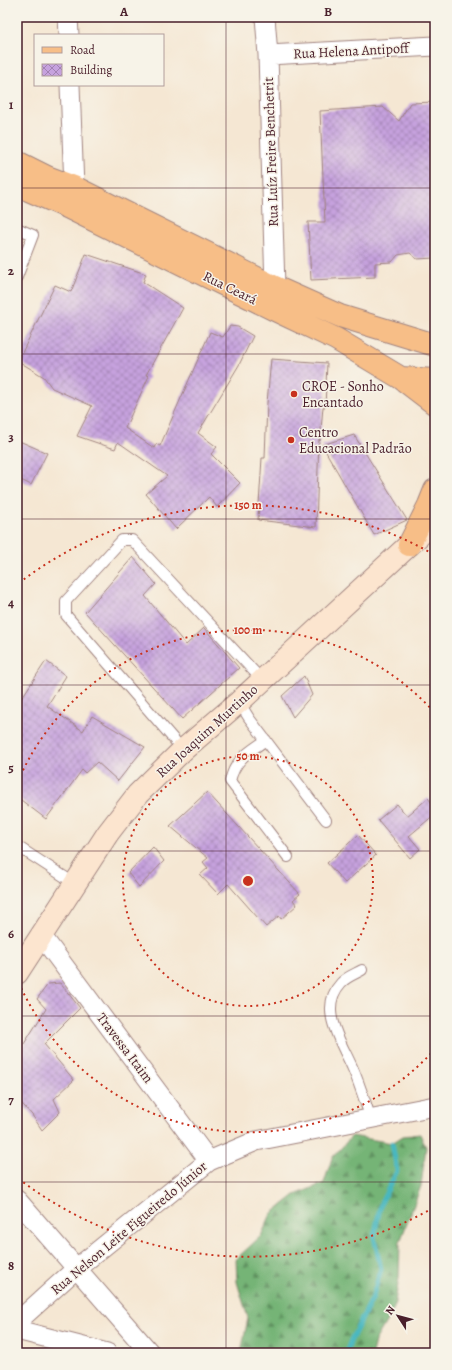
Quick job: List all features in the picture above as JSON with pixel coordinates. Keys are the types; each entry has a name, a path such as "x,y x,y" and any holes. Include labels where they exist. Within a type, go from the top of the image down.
{"main road":[{"name":"Rua Ceará","path":"17,162 48,177 74,187 275,287 340,316 435,345"},
{"name":"Rua Ceará","path":"17,185 67,207 270,308 336,339 400,378 435,404"},
{"path":"400,378 435,380"},
{"path":"420,538 429,505 435,490"},
{"name":"Rua Joaquim Murtinho","path":"17,973 74,883 108,833 134,800 183,750 239,702 420,538 435,521"}],"street":[{"path":"68,17 69,34"},
{"name":"Rua Luíz Freire Benchetrit","path":"265,17 268,55 275,287"},
{"name":"Rua Helena Antipoff","path":"268,55 435,46"},
{"path":"67,207 74,187 70,86"},
{"name":"Travessa Itaim","path":"41,935 209,1161"},
{"name":"Rua Nelson Leite Figueiredo Júnior","path":"17,1322 77,1268 209,1161 256,1141 435,1106"},
{"path":"17,1200 150,1353"},
{"path":"17,1330 107,1353"}],"lane":[{"path":"17,228 33,235 17,278"},
{"path":"183,750 66,615 66,601 122,540 132,540 262,680"},
{"path":"239,702 326,820"},
{"path":"266,740 238,760 232,770 230,781 288,856"},
{"path":"17,846 74,883"},
{"path":"362,970 342,982 334,991 331,1000 330,1012 336,1033 354,1069 370,1119"}],"green space":[{"path":"420,1134 426,1147 421,1186 400,1242 399,1278 394,1308 375,1341 372,1353 241,1353 248,1318 237,1282 236,1259 261,1236 271,1214 295,1195 324,1183 332,1158 352,1136 392,1143 403,1136"}],"building":[{"path":"435,102 435,258 417,259 410,253 398,255 392,262 375,263 375,277 311,280 308,222 325,222 320,111 383,107 399,121 410,103"},
{"path":"86,254 146,274 143,282 183,308 146,375 149,376 125,428 154,448 156,444 160,446 210,332 223,337 230,326 238,327 253,336 239,365 198,433 217,447 211,454 240,483 217,507 209,497 176,529 146,494 167,476 118,442 115,449 77,436 92,406 52,388 44,377 18,361 55,285 71,292"},
{"path":"271,359 327,363 325,407 323,407 320,441 319,439 316,527 258,520 262,458 265,458 267,403"},
{"path":"354,435 407,520 374,535 322,445"},
{"path":"17,440 47,453 31,485 17,478"},
{"path":"133,557 156,584 145,596 186,645 204,628 239,668 182,719 85,612"},
{"path":"46,661 66,676 47,706 83,731 92,716 145,747 118,781 97,762 85,773 82,770 46,819 17,797 17,705"},
{"path":"304,676 312,695 293,717 282,696"},
{"path":"207,792 300,894 293,900 297,905 281,919 279,916 266,927 228,884 218,894 200,875 208,868 203,862 208,858 170,826"},
{"path":"428,798 435,807 435,814 409,836 420,849 410,858 378,820 397,804 407,816"},
{"path":"358,835 376,855 345,883 327,863"},
{"path":"153,847 164,861 139,887 128,873"},
{"path":"60,983 80,1008 44,1044 74,1080 54,1099 60,1112 42,1130 32,1115 17,1098 17,1055 46,1009 37,999 48,984"}],"waterway":[{"path":"346,1353 372,1299 381,1269 374,1237 381,1203 397,1171 392,1143"}],"place":[{"name":"CROE - Sonho Encantado","path":"294,394"},
{"name":"Centro Educacional Padrão","path":"291,440"}]}
